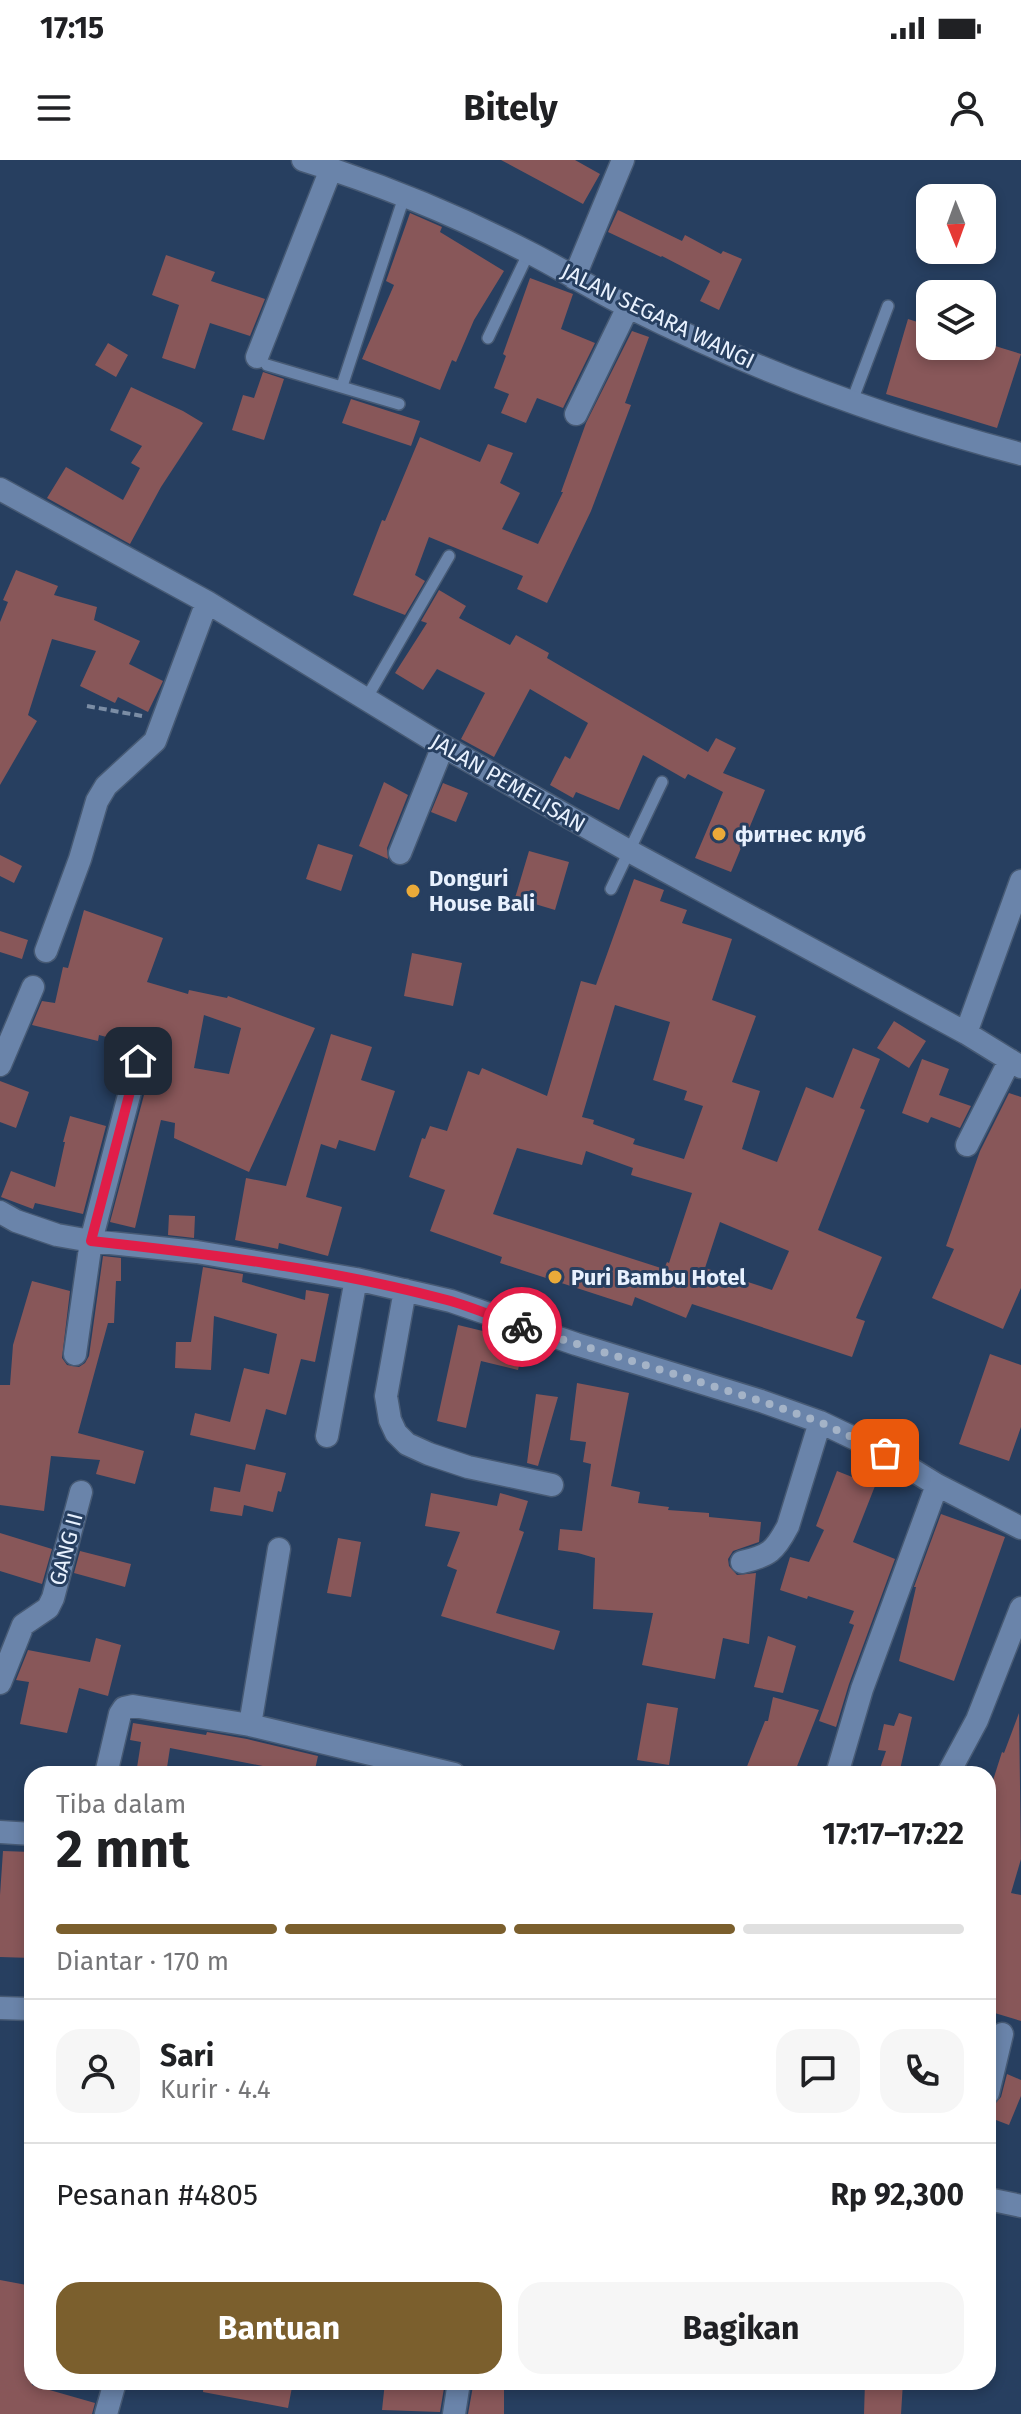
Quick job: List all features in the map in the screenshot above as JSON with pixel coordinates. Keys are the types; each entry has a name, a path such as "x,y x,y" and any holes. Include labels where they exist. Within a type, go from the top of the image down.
{"street":[{"name":"JALAN SEGARA WANGI","path":"303,160 442,211 711,346 852,401 1021,454"},
{"path":"574,278 623,160"},
{"path":"262,361 331,169"},
{"path":"576,414 628,307"},
{"name":"JALAN PEMELISAN","path":"0,489 207,602 443,746 629,851 966,1033 1015,1063"},
{"path":"46,951 75,874 97,801 106,786 155,741 207,602"},
{"path":"400,853 443,746"},
{"path":"966,1033 1021,881"},
{"path":"0,1065 33,987"},
{"path":"75,1354 91,1241 138,1061"},
{"path":"967,1145 1015,1063"},
{"path":"0,1212 35,1229 91,1241 197,1252 356,1279 451,1301 820,1422 885,1453 937,1485 1021,1528"},
{"path":"327,1436 356,1279"},
{"path":"405,1290 386,1396 390,1420 396,1433 407,1444 429,1454 468,1467 552,1485"},
{"path":"742,1562 763,1557 781,1540 820,1422"},
{"path":"839,1766 862,1689 937,1485"},
{"name":"GANG II","path":"0,1683 23,1625 48,1608 53,1598 81,1492"},
{"path":"250,1725 279,1549"},
{"path":"952,1766 977,1720 1021,1608"},
{"path":"108,1766 120,1714 126,1707 133,1706 250,1725 421,1766"},
{"path":"0,1832 24,1834"},
{"path":"0,2008 24,2009"},
{"path":"996,2059 1002,2034"},
{"path":"996,2201 1021,2206"},
{"path":"106,2414 113,2390"},
{"path":"454,2414 458,2390"}],"lane":[{"path":"342,386 404,197"},
{"path":"488,338 529,252"},
{"path":"852,401 888,306"},
{"path":"262,361 399,404"},
{"path":"366,699 449,556"},
{"path":"611,889 662,782"}],"path":[{"path":"87,706 164,720"}],"building":[{"path":"501,160 575,160 600,174 583,204"},
{"path":"618,210 682,241 685,235 721,254 723,251 742,259 719,310 700,301 710,281 608,232"},
{"path":"410,213 442,227 440,232 504,271 474,320 456,362 452,360 440,390 362,359 394,285 386,281"},
{"path":"166,255 215,272 211,281 265,299 250,336 210,323 195,369 162,358 179,305 152,295"},
{"path":"530,278 573,294 561,329 595,343 563,408 537,398 526,423 501,413 509,394 494,388"},
{"path":"908,319 916,322 916,360 996,360 996,346 1021,354 997,428 886,394"},
{"path":"632,331 649,337 625,403 631,405 591,511 547,603 517,589 523,576 429,537 415,575 425,581 405,615 353,595 382,520 385,521 420,437 480,462 488,444 513,453 500,483 520,493 502,529 538,544 563,492 586,423"},
{"path":"108,343 128,355 116,377 95,365"},
{"path":"263,372 284,379 264,440 232,430 243,395 254,398"},
{"path":"131,387 203,423 161,487 130,544 47,498 66,467 123,500 140,468 131,463 142,446 110,430"},
{"path":"351,399 420,421 411,446 342,423"},
{"path":"16,570 58,586 54,595 97,607 94,620 140,641 129,664 163,681 148,712 118,697 115,703 80,686 96,651 52,639 28,715 37,721 0,785 0,622 8,602 3,600"},
{"path":"439,590 466,606 459,618 510,645 516,635 549,653 547,658 708,752 716,738 736,748 723,773 765,790 731,872 695,858 723,792 688,774 685,779 643,755 619,810 576,792 573,798 550,785 565,756 570,759 588,723 530,689 494,757 461,739 485,693 437,669 423,690 395,673 427,623 421,621"},
{"path":"384,782 408,795 387,848 388,859 359,846"},
{"path":"443,783 468,793 456,822 431,812"},
{"path":"318,844 353,855 341,891 306,879"},
{"path":"529,851 569,862 555,910 515,898"},
{"path":"0,855 22,866 14,883 0,876"},
{"path":"634,879 664,890 660,901 687,910 682,923 732,939 712,1000 756,1016 732,1082 760,1091 742,1149 777,1162 806,1087 833,1098 853,1048 880,1059 860,1108 865,1110 818,1230 882,1257 856,1318 865,1321 852,1357 692,1304 686,1318 635,1297 632,1306 500,1263 502,1257 430,1231 445,1190 409,1177 422,1138 425,1139 430,1126 447,1131 468,1071 479,1075 482,1068 547,1096 581,981 596,985","holes":["615,1005 670,1022 653,1080 687,1091 684,1100 703,1106 684,1159 633,1144 635,1139 582,1117","517,1148 582,1165 586,1151 633,1168 631,1175 692,1193 669,1263 664,1269 493,1214","720,1222 789,1251 772,1290 705,1268"]},
{"path":"84,910 163,938 147,982 188,994 189,990 228,996 315,1028 249,1172 174,1138 175,1123 161,1120 135,1228 110,1222 152,1065 148,1048 99,1035 98,1041 32,1025 42,1001 55,1003 63,967 68,968","holes":["204,1015 241,1028 229,1074 194,1068"]},
{"path":"0,931 28,940 22,959 0,952"},
{"path":"412,953 462,963 453,1006 404,996"},
{"path":"894,1021 926,1041 909,1068 877,1048"},
{"path":"331,1034 372,1047 361,1080 395,1091 375,1151 339,1140 336,1149 321,1144 306,1197 342,1207 328,1256 279,1243 278,1249 235,1240 246,1178 286,1186"},
{"path":"922,1059 949,1069 939,1095 971,1106 960,1128 931,1117 928,1123 902,1113"},
{"path":"0,1081 29,1092 16,1128 0,1122"},
{"path":"1009,1093 1021,1097 1021,1288 1003,1329 932,1298 954,1249 946,1246 980,1151"},
{"path":"70,1116 106,1126 83,1214 35,1203 33,1209 1,1197 11,1171 55,1187"},
{"path":"169,1215 195,1216 194,1238 168,1235"},
{"path":"103,1256 121,1258 121,1281 116,1281 114,1323 108,1323 78,1433 144,1451 135,1484 96,1474 100,1460 51,1456 44,1511 0,1505 0,1385 10,1385 13,1345 32,1281 70,1291 62,1358 67,1365 79,1367 89,1356"},
{"path":"203,1267 243,1274 242,1282 305,1300 306,1290 329,1294 315,1362 301,1359 286,1415 266,1409 255,1450 190,1435 195,1413 230,1422 244,1368 269,1374 277,1334 214,1316 211,1370 175,1368 176,1342 191,1342"},
{"path":"458,1325 487,1332 486,1336 524,1345 518,1370 481,1361 466,1428 437,1421"},
{"path":"990,1354 1021,1365 1021,1427 1009,1461 959,1444"},
{"path":"577,1383 629,1393 611,1486 640,1492 638,1503 669,1507 668,1510 709,1513 709,1517 761,1522 759,1542 733,1551 728,1559 729,1566 737,1575 756,1573 749,1644 723,1638 715,1679 642,1665 653,1613 593,1609 595,1558 558,1550 560,1529 582,1531 591,1464 583,1462 586,1442 570,1440"},
{"path":"536,1394 558,1397 538,1466 527,1463"},
{"path":"246,1464 286,1473 273,1512 244,1505 242,1516 210,1511 214,1487 240,1492"},
{"path":"837,1471 875,1486 853,1542 895,1559 836,1727 819,1721 854,1625 849,1623 854,1611 780,1590 790,1557 809,1562 824,1530 816,1526"},
{"path":"431,1493 497,1506 500,1493 528,1501 519,1530 524,1532 496,1613 560,1631 554,1650 441,1616 457,1570 447,1566 460,1532 425,1526"},
{"path":"941,1514 1005,1537 954,1681 899,1661 914,1587"},
{"path":"0,1533 52,1549 42,1584 0,1571"},
{"path":"338,1538 361,1542 351,1597 327,1593"},
{"path":"80,1551 131,1564 125,1587 74,1573"},
{"path":"768,1636 796,1646 783,1693 754,1687"},
{"path":"96,1638 121,1645 108,1696 79,1688 67,1733 20,1724 29,1682 16,1680 28,1650 90,1662"},
{"path":"773,1697 819,1710 797,1766 747,1766 765,1721 768,1721"},
{"path":"647,1703 678,1708 669,1765 637,1760"},
{"path":"899,1713 912,1717 901,1766 881,1766 886,1751 878,1750 884,1724 894,1726"},
{"path":"1019,1713 1021,1859 1011,1893 1021,1895 1021,2021 996,2013 996,1771"},
{"path":"133,1723 247,1739 318,1756 316,1766 262,1766 170,1748 167,1766 137,1766 141,1742 130,1740"},
{"path":"3,1851 24,1852 24,1958 0,1957"},
{"path":"1007,2074 1021,2080 1021,2096 1009,2125 996,2120 996,2103 1001,2097"},
{"path":"0,2280 24,2284 24,2390 50,2390 95,2403 92,2414 0,2414"},
{"path":"203,2390 291,2390 288,2408"},
{"path":"384,2390 444,2390 440,2412 382,2410"},
{"path":"472,2390 504,2390 504,2414 468,2414"},
{"path":"865,2390 902,2390 901,2414 864,2414"}],"way so far":[{"path":"522,1327 761,1401 820,1422 885,1453"}],"place":[{"name":"фитнес клуб","path":"719,834"},
{"name":"Donguri House Bali","path":"413,891"},
{"name":"Puri Bambu Hotel","path":"555,1277"}],"route":[{"path":"138,1061 91,1241 197,1252 356,1279 451,1301 522,1327"}]}
